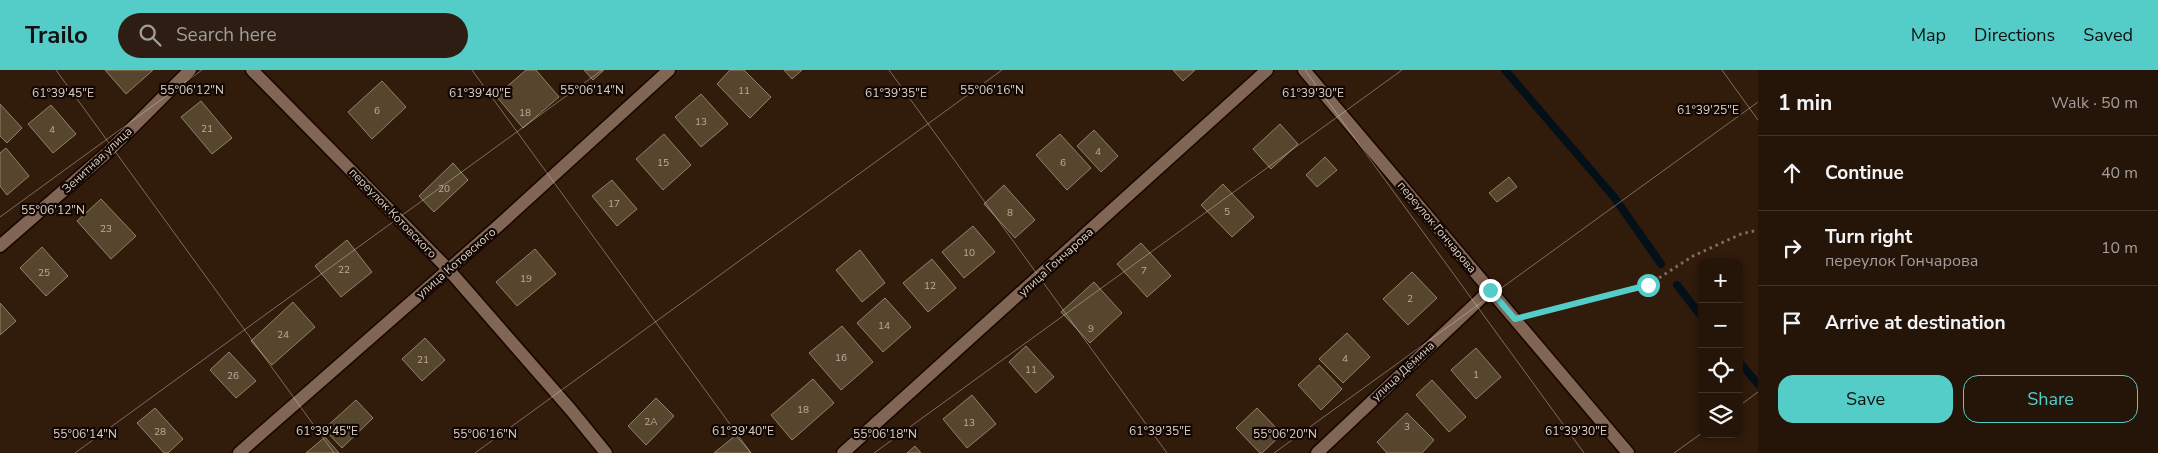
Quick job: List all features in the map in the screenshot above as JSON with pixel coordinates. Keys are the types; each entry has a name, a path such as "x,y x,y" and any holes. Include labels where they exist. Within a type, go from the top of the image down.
{"street":[{"name":"Зенитная улица","path":"0,246 109,151 190,70"},
{"name":"переулок Котовского","path":"252,70 448,269 606,453"},
{"name":"улица Котовского","path":"239,453 448,269 669,70"},
{"name":"улица Гончарова","path":"843,453 1267,70"},
{"name":"переулок Гончарова","path":"1304,70 1628,453"},
{"name":"улица Дёмина","path":"1317,453 1490,290"}],"path":[{"path":"1515,319 1648,285 1693,256 1740,234 1758,230"}],"building":[{"path":"105,70 153,70 126,94"},
{"path":"526,70 536,70 559,97 523,128 496,96"},
{"path":"584,70 604,70 593,80"},
{"path":"730,70 744,70 771,97 750,118 717,84"},
{"path":"784,70 802,70 792,79"},
{"path":"1173,70 1195,70 1183,81"},
{"path":"382,81 406,107 372,139 348,112"},
{"path":"701,94 728,124 701,147 675,117"},
{"path":"201,101 232,138 212,154 181,117"},
{"path":"0,104 22,128 7,143 0,136"},
{"path":"51,105 76,134 53,153 28,124"},
{"path":"1280,124 1298,144 1271,169 1253,149"},
{"path":"1094,130 1118,156 1101,172 1077,146"},
{"path":"664,134 691,165 663,190 636,159"},
{"path":"1060,134 1091,168 1067,190 1036,155"},
{"path":"6,148 29,176 7,195 0,186 0,153"},
{"path":"1325,157 1337,170 1317,187 1306,175"},
{"path":"453,163 468,180 434,212 419,196"},
{"path":"1509,177 1517,187 1497,202 1489,193"},
{"path":"612,180 637,209 617,226 592,196"},
{"path":"1223,184 1254,217 1232,237 1201,205"},
{"path":"1004,185 1035,220 1015,238 984,204"},
{"path":"101,199 136,236 111,259 77,221"},
{"path":"973,226 995,252 964,278 942,252"},
{"path":"347,240 372,272 341,297 315,266"},
{"path":"1141,243 1171,276 1147,297 1117,264"},
{"path":"42,247 68,276 46,296 20,268"},
{"path":"535,249 556,274 517,306 496,282"},
{"path":"860,250 885,283 862,302 836,270"},
{"path":"932,259 956,288 928,312 903,283"},
{"path":"1412,272 1437,298 1408,325 1383,299"},
{"path":"1094,282 1122,313 1090,343 1061,312"},
{"path":"885,298 911,327 883,352 857,323"},
{"path":"293,302 315,327 272,365 251,341"},
{"path":"0,303 16,321 0,335"},
{"path":"842,326 873,362 841,390 809,353"},
{"path":"1347,333 1370,357 1343,383 1319,359"},
{"path":"425,338 445,360 422,381 402,359"},
{"path":"1026,346 1054,377 1036,393 1009,362"},
{"path":"1476,348 1501,377 1476,399 1451,370"},
{"path":"229,352 256,381 236,398 210,370"},
{"path":"1319,365 1342,389 1321,410 1298,385"},
{"path":"813,379 834,403 792,440 771,415"},
{"path":"1432,380 1466,417 1449,432 1416,395"},
{"path":"972,395 996,424 967,448 943,419"},
{"path":"656,398 674,416 646,445 628,426"},
{"path":"356,400 373,418 342,448 324,429"},
{"path":"155,408 183,439 168,453 164,453 137,423"},
{"path":"1257,408 1282,434 1262,453 1236,428"},
{"path":"1407,413 1434,440 1422,453 1387,453 1377,442"},
{"path":"736,435 751,453 714,453"},
{"path":"325,437 339,453 306,453"},
{"path":"915,446 921,453 907,453"}],"waterway":[{"path":"1505,70 1614,197 1661,264"},
{"path":"1677,285 1698,312"},
{"path":"1743,367 1758,384"}],"route":[{"path":"1490,290 1515,319 1648,285"}]}
